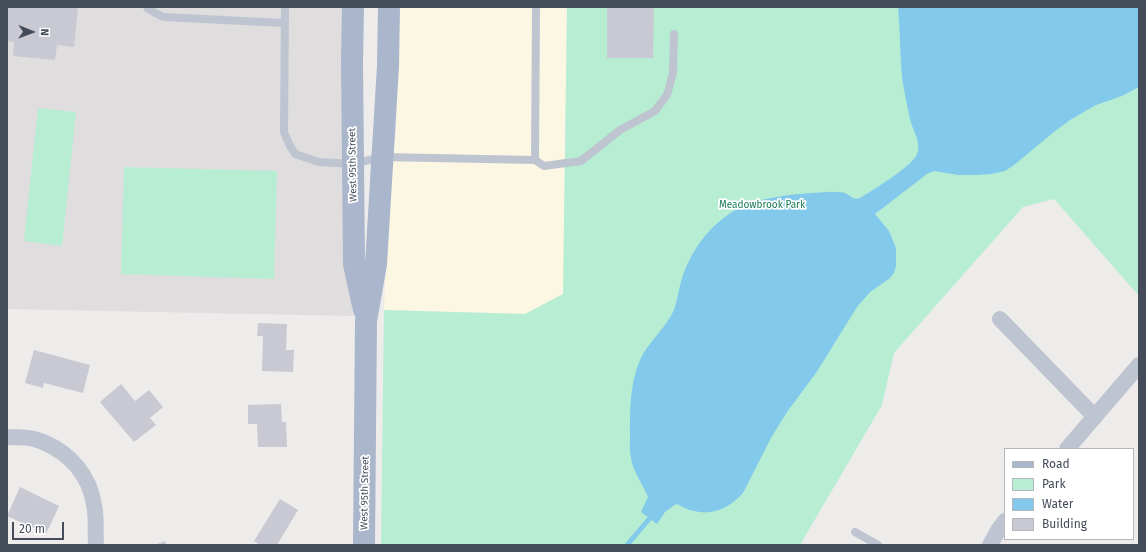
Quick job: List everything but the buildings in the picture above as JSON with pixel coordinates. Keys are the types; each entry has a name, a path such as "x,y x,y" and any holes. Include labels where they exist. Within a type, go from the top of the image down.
{"main road":[{"name":"West 95th Street","path":"353,7 352,62 354,264 366,321"},
{"name":"West 95th Street","path":"364,545 366,321 376,264 388,66 389,7"}],"street":[{"path":"1000,320 1095,417"},
{"path":"1068,448 1139,364"},
{"path":"7,437 24,437 42,442 62,452 78,466 89,484 95,506 96,545"},
{"path":"990,545 1004,522"}],"lane":[{"path":"147,7 163,17 284,23"},
{"path":"285,7 284,132 295,154 319,162 353,164 382,157 535,160 544,166 581,161 620,130 655,111 666,95 673,73 674,34"},
{"path":"535,160 536,7"},
{"path":"855,532 878,545"}],"shaded area":[{"path":"7,7 348,7 345,189 353,316 7,309"},
{"path":"399,7 567,7 563,294 525,314 384,310 387,239 396,131"}],"green space":[{"name":"Meadowbrook Park","path":"567,7 1139,7 1139,296 1054,199 1023,207 894,353 882,405 800,545 381,545 384,310 525,314 563,294"},
{"path":"38,108 76,112 62,246 24,241"},
{"path":"124,167 277,171 274,279 121,274"}],"water":[{"path":"898,7 1139,7 1139,87 1122,96 1096,105 1070,120 1005,171 991,174 958,175 934,171 927,174 875,214 889,231 896,248 896,266 894,273 889,279 870,292 857,307 816,373 787,412 771,438 743,493 727,506 715,511 694,511 676,504 665,512 657,524 641,512 648,497 632,463 630,452 630,414 633,383 635,373 643,354 674,310 680,283 693,254 706,234 723,218 743,206 760,200 777,197 840,192 858,199 899,172 916,156 918,151 918,142 911,124 902,77"}],"waterway":[{"path":"627,545 650,518"}]}
